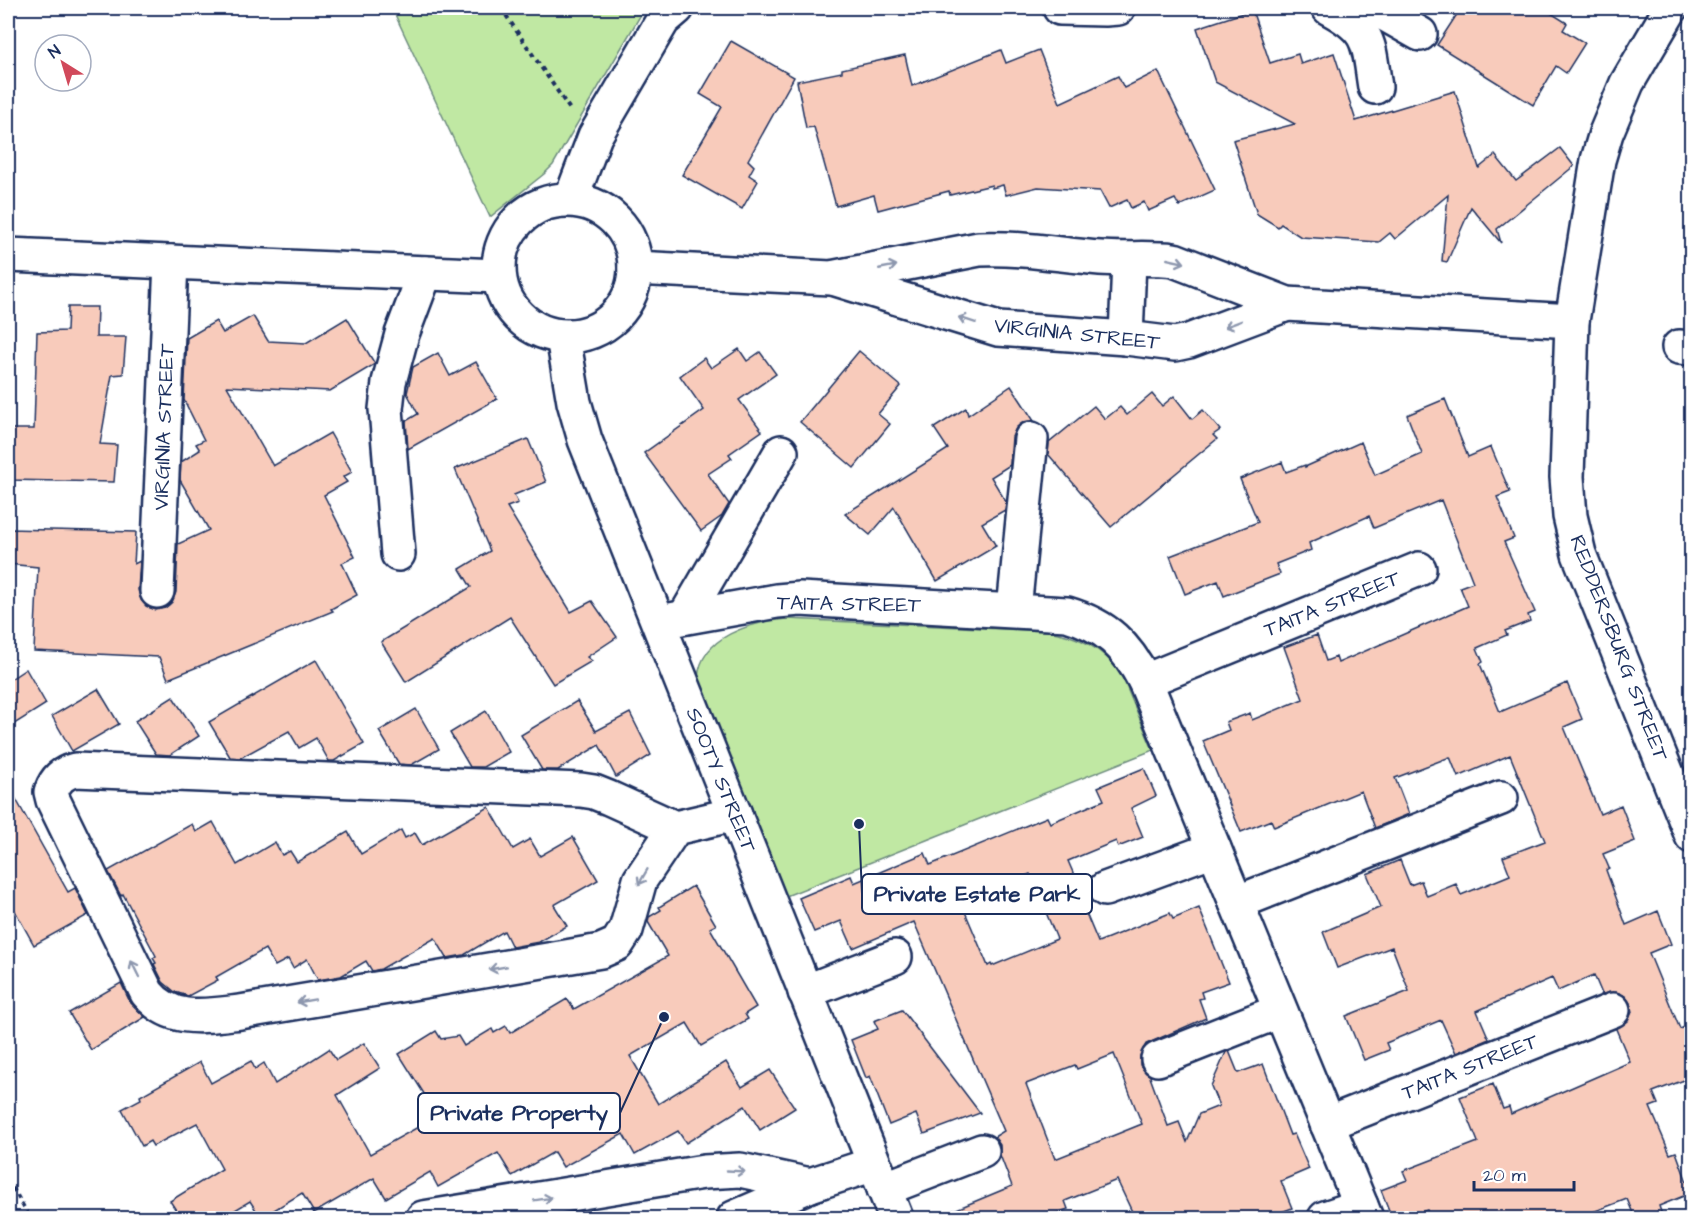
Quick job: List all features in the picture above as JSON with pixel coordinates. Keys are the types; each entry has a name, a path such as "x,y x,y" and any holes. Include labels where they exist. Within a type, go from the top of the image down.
{"street":[{"path":"571,199 595,136 663,20 677,8"},
{"path":"1060,8 1118,8"},
{"path":"1329,8 1360,28 1368,42 1375,87"},
{"path":"1374,8 1420,34"},
{"name":"REDDERSBURG STREET","path":"1671,8 1627,83 1606,133 1598,160 1572,321 1567,477 1570,516 1579,554 1692,836"},
{"path":"571,199 594,205 615,217 629,237 635,258 635,283 626,305 610,322 588,334 563,337 540,331 519,318 505,299 498,276 500,252 510,230 534,209 548,202 571,199"},
{"name":"VIRGINIA STREET","path":"635,268 831,278 979,249 1002,248 1129,260 1162,258 1174,260 1287,304 1572,321"},
{"path":"8,255 498,276"},
{"path":"1126,338 1129,260"},
{"name":"VIRGINIA STREET","path":"139,493 160,262"},
{"name":"VIRGINIA STREET","path":"157,591 160,262"},
{"path":"398,554 386,409 389,382 402,334 425,273"},
{"name":"VIRGINIA STREET","path":"831,278 998,329 1126,338 1175,344 1287,304"},
{"name":"SOOTY STREET","path":"563,337 579,424 672,619 735,814 885,1190"},
{"path":"1014,610 1031,439"},
{"path":"672,619 781,452"},
{"name":"TAITA STREET","path":"1145,681 1419,569"},
{"name":"TAITA STREET","path":"672,619 800,599 1067,614 1088,620 1105,629 1132,658 1145,681 1363,1212"},
{"path":"675,828 640,880 626,930 617,944 601,951 240,1012 192,1016 166,1010 156,1004 147,993 51,792 59,778 66,772 75,770 581,790 609,798 675,828 735,814"},
{"path":"1236,903 1502,798"},
{"path":"1105,890 1214,849"},
{"path":"805,992 895,957"},
{"name":"TAITA STREET","path":"1327,1124 1613,1010"},
{"path":"1158,1059 1281,1011"},
{"path":"423,1218 704,1172 740,1170 810,1185 885,1190 982,1151"},
{"path":"734,1218 810,1185"},
{"path":"1325,1218 1363,1212"}],"path":[{"path":"501,8 576,117 595,136"},
{"path":"8,1180 30,1218"}],"green space":[{"path":"392,8 648,8 640,16 553,165 490,217"},
{"path":"787,619 1048,631 1070,636 1098,650 1121,674 1153,750 781,898 698,678 701,664 708,651 730,634 758,624"}],"building":[{"path":"1461,8 1543,8 1567,23 1563,30 1585,43 1566,73 1556,66 1533,105 1437,45"},
{"path":"1252,10 1270,63 1298,54 1301,64 1334,53 1356,121 1455,91 1479,168 1495,155 1516,181 1560,148 1574,166 1497,229 1501,243 1471,207 1447,262 1442,261 1448,195 1395,239 1390,233 1379,242 1301,237 1281,224 1278,227 1257,214 1233,140 1295,124 1215,82 1197,28"},
{"path":"731,41 794,77 748,160 754,166 749,175 758,181 742,209 682,175 722,107 700,94"},
{"path":"1001,50 1006,63 1039,50 1060,103 1118,76 1124,88 1158,71 1215,190 1179,206 1175,199 1148,211 1144,202 1131,208 1127,200 1109,208 1100,191 1038,187 1006,195 1003,185 992,188 992,185 950,195 949,191 878,210 874,195 836,206 814,127 806,128 797,81 905,55 912,86"},
{"path":"68,307 97,307 96,337 126,337 123,374 112,375 100,444 117,445 114,482 8,480 8,429 34,429 37,332 67,331"},
{"path":"253,316 268,341 306,343 347,318 375,364 330,391 227,386 273,466 330,433 352,472 343,477 347,482 324,495 355,557 342,563 357,595 331,609 333,611 168,679 159,657 34,651 38,567 8,564 8,529 136,532 134,564 140,561 138,590 141,600 146,606 156,610 165,608 172,602 176,592 178,544 209,530 180,480 181,462 200,450 196,444 204,440 184,400 187,338 216,321 223,333"},
{"path":"739,349 747,361 760,352 776,374 739,400 762,431 729,454 732,458 708,474 729,504 722,516 701,531 644,453 704,410 680,376 704,358 711,368"},
{"path":"859,351 901,386 878,414 890,424 854,468 800,422"},
{"path":"438,353 450,376 476,362 497,399 408,449 406,421 418,414 407,393 413,367"},
{"path":"1011,386 1034,421 1024,422 1016,428 1012,437 1010,465 991,477 1006,502 1005,510 982,523 996,546 937,581 894,507 870,535 845,514 948,449 934,428 966,408 968,415"},
{"path":"1152,394 1162,406 1174,396 1192,419 1203,410 1220,430 1213,435 1217,439 1111,527 1048,454 1049,443 1094,406 1105,419 1120,407 1127,415"},
{"path":"1445,399 1468,457 1491,447 1510,492 1497,497 1514,538 1504,542 1535,612 1528,615 1530,621 1505,631 1507,635 1477,648 1483,662 1480,664 1500,712 1567,683 1582,719 1564,727 1600,814 1621,805 1635,841 1603,854 1609,868 1606,870 1626,925 1658,911 1671,944 1649,953 1680,1029 1692,1024 1692,1077 1653,1092 1658,1104 1650,1107 1670,1154 1676,1152 1691,1193 1659,1206 1663,1218 1635,1218 1627,1199 1577,1218 1430,1218 1427,1210 1405,1218 1392,1218 1381,1190 1407,1180 1403,1171 1478,1142 1460,1097 1493,1084 1503,1109 1509,1107 1511,1114 1630,1062 1616,1029 1628,1021 1632,1012 1630,1003 1625,996 1616,992 1602,994 1594,975 1558,991 1552,978 1477,1011 1489,1039 1456,1053 1441,1020 1386,1043 1389,1050 1364,1060 1346,1016 1409,991 1392,947 1337,968 1323,932 1381,907 1367,874 1400,860 1410,885 1421,881 1427,896 1456,884 1461,895 1510,875 1503,857 1545,841 1510,755 1458,777 1450,757 1395,778 1409,814 1375,828 1361,791 1274,827 1271,820 1241,832 1203,741 1229,730 1226,722 1250,713 1252,720 1303,699 1284,647 1317,635 1326,661 1336,657 1338,663 1468,606 1460,587 1473,582 1441,500 1374,528 1369,516 1309,543 1311,550 1276,564 1280,574 1224,596 1218,581 1185,594 1170,556 1258,522 1240,479 1282,462 1286,472 1305,465 1305,467 1361,442 1375,475 1422,454 1407,415"},
{"path":"528,439 546,482 514,495 518,503 507,507 571,612 592,601 617,637 587,657 592,661 553,684 510,617 406,682 381,642 471,587 460,569 490,551 455,469"},
{"path":"316,660 364,744 334,761 329,761 316,738 299,748 289,731 240,758 230,757 209,722"},
{"path":"26,669 46,704 8,728 8,681"},
{"path":"98,689 119,724 72,751 52,716"},
{"path":"173,697 199,736 170,755 156,754 135,721"},
{"path":"577,701 596,731 630,713 651,755 616,777 599,745 558,770 542,770 521,735"},
{"path":"416,709 439,749 411,765 399,764 379,731"},
{"path":"486,711 509,752 483,767 470,767 450,733"},
{"path":"1144,768 1156,796 1131,808 1143,837 1118,847 1116,841 1068,861 1081,891 1077,892 1098,942 1170,913 1173,919 1199,908 1229,982 1201,992 1203,998 1199,999 1206,1018 1146,1044 1140,1056 1140,1065 1151,1076 1168,1126 1179,1122 1187,1142 1199,1114 1219,1106 1211,1086 1226,1052 1229,1051 1238,1073 1263,1064 1290,1135 1294,1134 1309,1169 1281,1181 1292,1208 1266,1218 1135,1218 1117,1180 1065,1201 1068,1209 1043,1218 935,1218 1012,1186 1000,1155 1000,1145 994,1137 1004,1131 914,922 853,948 841,921 814,932 799,898 851,876 854,883 925,853 930,865 1047,817 1050,823 1104,800 1098,787","holes":["1030,874 1057,939 988,966 963,907 982,899 980,894","1114,1054 1142,1124 1055,1159 1026,1084 1075,1065 1077,1069"]},
{"path":"8,785 68,892 75,888 88,915 34,945 8,898"},
{"path":"489,807 513,849 530,839 540,856 573,837 598,880 554,905 567,926 539,942 512,947 504,931 464,955 447,958 435,938 381,969 372,971 366,961 341,976 318,980 307,959 293,968 288,959 275,966 265,949 216,977 218,980 188,996 175,992 163,982 154,964 156,963 153,958 156,956 108,871 192,824 196,832 213,822 237,865 275,842 282,855 290,851 297,862 348,832 361,854 401,830 405,838 415,833 422,845"},
{"path":"693,886 716,925 710,928 756,1007 745,1014 748,1019 701,1046 687,1023 630,1056 658,1104 726,1062 742,1087 770,1070 795,1108 760,1130 745,1106 686,1143 678,1131 635,1155 623,1134 563,1167 554,1152 512,1176 498,1153 438,1187 430,1172 386,1198 374,1178 314,1213 302,1193 261,1218 250,1201 222,1218 181,1218 170,1201 222,1169 197,1123 153,1146 150,1141 142,1146 122,1109 141,1099 140,1096 200,1062 211,1083 251,1061 255,1069 264,1063 275,1084 329,1049 336,1060 364,1043 380,1068 337,1095 370,1154 438,1116 399,1054 436,1031 441,1039 458,1036 464,1046 492,1029 494,1033 506,1026 510,1033 567,999 574,1009 668,956 648,922 649,917 661,910 659,907"},
{"path":"121,983 130,1002 145,1017 91,1050 69,1013"},
{"path":"902,1010 980,1113 924,1134 916,1114 889,1125 870,1076 866,1078 851,1040 878,1029 874,1021"}],"place":[{"name":"Private Estate Park","path":"859,824"},
{"name":"Private Property","path":"664,1017"}]}
